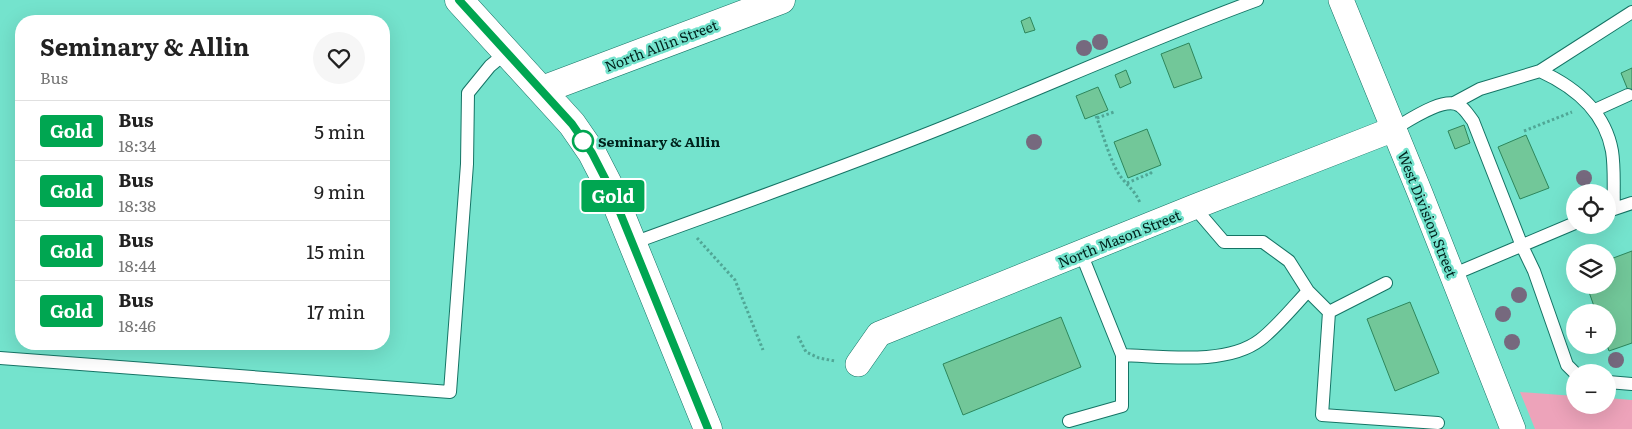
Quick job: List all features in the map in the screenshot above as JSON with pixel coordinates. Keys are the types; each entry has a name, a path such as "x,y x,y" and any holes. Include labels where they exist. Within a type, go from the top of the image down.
{"street":[{"path":"459,0 572,124 592,153 610,188 708,429"},
{"name":"North Allin Street","path":"542,90 781,0"},
{"name":"West Division Street","path":"1342,0 1514,429"},
{"name":"North Mason Street","path":"858,364 879,334 1394,129"}],"lane":[{"path":"633,243 948,126 1081,72 1187,25 1257,0"},
{"path":"1454,103 1480,89 1540,71 1632,12"},
{"path":"0,358 450,392 467,164 468,93 490,66 507,52"},
{"path":"1540,71 1557,79 1592,107 1603,123 1612,151 1611,184"},
{"path":"1592,107 1628,95"},
{"path":"1394,129 1448,102 1454,103 1465,111 1473,121 1522,246 1534,270 1566,364"},
{"path":"1616,208 1632,203"},
{"path":"1194,208 1224,242 1263,242 1289,261 1308,291 1329,312 1322,415 1438,423"},
{"path":"1452,275 1566,227"},
{"path":"1068,421 1122,406 1122,355 1081,253"},
{"path":"1329,312 1386,283"},
{"path":"1122,355 1211,357 1244,350 1261,340 1308,291"},
{"path":"1616,383 1632,384"}],"path":[{"path":"1524,131 1592,107"},
{"path":"1114,112 1097,117 1113,162 1126,183 1135,191 1140,204"},
{"path":"1126,183 1151,174 1150,172"},
{"path":"696,237 735,280 763,350"},
{"path":"798,336 806,352 819,358 858,364"}],"shaded area":[{"path":"1520,392 1566,395 1566,414 1616,414 1616,399 1632,400 1632,429 1535,429"}],"building":[{"path":"1030,17 1035,30 1025,33 1021,21"},
{"path":"1189,43 1202,78 1174,88 1161,54"},
{"path":"1632,68 1632,100 1621,73"},
{"path":"1126,70 1131,83 1120,88 1115,75"},
{"path":"1098,87 1108,110 1085,119 1076,96"},
{"path":"1464,125 1470,143 1455,149 1448,131"},
{"path":"1147,129 1161,165 1128,178 1114,142"},
{"path":"1526,135 1549,188 1520,199 1498,147"},
{"path":"1632,251 1632,343 1616,349 1616,304 1593,304 1590,294 1616,294 1616,257"},
{"path":"1410,302 1439,373 1395,391 1367,319"},
{"path":"1061,317 1081,367 963,415 943,364"}],"bus line":[{"name":"Gold","path":"459,0 572,124 592,153 610,188 708,429"}],"place":[{"name":"Seminary & Allin","path":"583,141"}]}
